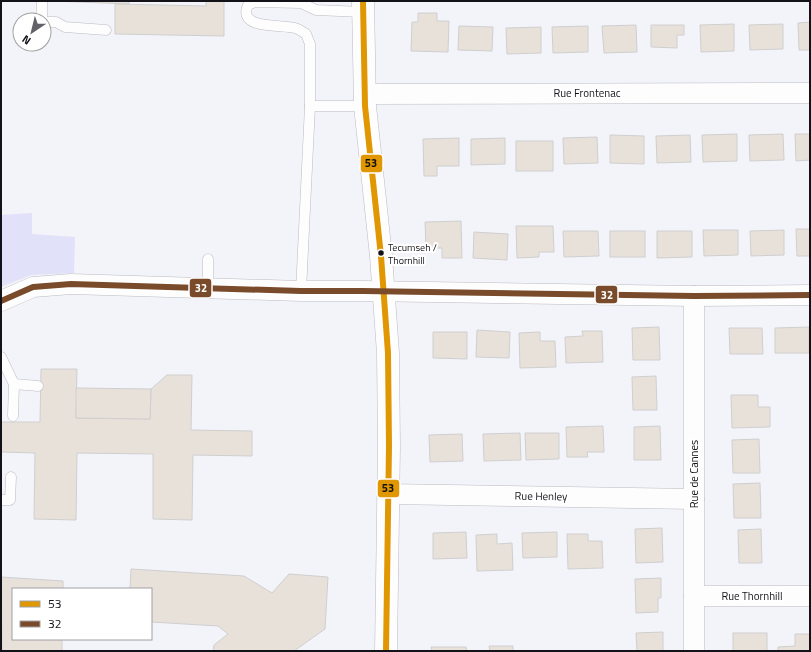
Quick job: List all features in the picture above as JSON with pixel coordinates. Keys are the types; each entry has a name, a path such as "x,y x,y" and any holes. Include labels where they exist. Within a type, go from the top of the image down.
{"street":[{"path":"363,6 365,100 384,292 389,400 386,651"},
{"name":"Rue Frontenac","path":"365,100 810,93"},
{"path":"1,301 33,287 51,285 301,291 694,296 810,295"},
{"name":"Rue de Cannes","path":"694,296 694,651"},
{"name":"Rue Henley","path":"388,494 694,499"},
{"name":"Rue Thornhill","path":"694,596 810,596"}],"lane":[{"path":"42,1 42,12"},
{"path":"301,291 310,106 310,44 306,34 295,28 254,23 246,14 248,5 255,2 301,4 316,10 363,6"},
{"path":"52,22 56,22 65,27 106,30"},
{"path":"310,106 365,100"},
{"path":"208,259 208,288"},
{"path":"1,357 14,384 13,416"},
{"path":"14,384 38,386"},
{"path":"1,500 10,500 11,477"}],"shaded area":[{"path":"32,213 32,234 75,237 74,273 31,275 1,287 1,215"}],"building":[{"path":"53,1 129,1 129,4"},
{"path":"206,1 224,1 224,36 115,34 115,4 206,6"},
{"path":"418,13 437,13 437,21 449,21 448,52 411,51 412,22 418,22"},
{"path":"810,22 810,50 799,50 798,23"},
{"path":"734,24 734,51 701,52 700,25"},
{"path":"783,24 783,49 750,50 749,25"},
{"path":"636,25 637,52 604,53 602,26"},
{"path":"651,25 684,25 684,35 677,35 677,48 651,47"},
{"path":"459,26 493,27 492,51 458,50"},
{"path":"588,26 588,52 553,53 552,27"},
{"path":"541,27 541,53 507,54 506,28"},
{"path":"737,134 737,161 703,162 702,135"},
{"path":"783,134 784,160 750,161 749,135"},
{"path":"795,134 810,134 810,160 796,161"},
{"path":"610,135 644,136 644,164 610,163"},
{"path":"690,135 691,162 657,163 656,136"},
{"path":"597,137 598,163 564,164 563,138"},
{"path":"459,138 459,166 437,166 437,176 424,176 423,139"},
{"path":"505,138 505,164 471,165 471,139"},
{"path":"516,141 553,141 553,171 516,171"},
{"path":"461,221 462,258 442,258 442,248 426,248 425,222"},
{"path":"516,226 553,226 554,252 539,252 539,257 517,258"},
{"path":"796,229 810,229 810,256 797,256"},
{"path":"703,230 738,230 738,255 704,256"},
{"path":"784,230 784,255 751,256 750,231"},
{"path":"563,231 598,231 599,256 564,257"},
{"path":"610,231 645,231 645,257 610,257"},
{"path":"657,231 692,231 692,257 657,258"},
{"path":"474,232 508,234 507,260 473,258"},
{"path":"659,327 660,360 633,360 632,328"},
{"path":"809,327 809,353 775,353 775,328"},
{"path":"729,328 762,328 763,354 730,354"},
{"path":"477,330 510,332 509,358 476,357"},
{"path":"582,331 602,331 603,362 566,363 565,337 583,336"},
{"path":"433,332 467,332 467,359 433,358"},
{"path":"540,332 540,341 555,341 556,367 520,368 519,333"},
{"path":"41,369 77,369 76,418 150,419 151,389 167,375 192,375 191,430 252,431 252,456 193,455 192,520 153,519 153,454 77,453 76,520 34,519 35,453 1,452 1,422 40,422"},
{"path":"656,376 657,410 633,410 632,377"},
{"path":"76,388 151,389 150,419 76,418"},
{"path":"731,395 758,395 758,407 770,407 770,427 732,428"},
{"path":"603,426 604,452 587,452 588,457 567,457 566,427"},
{"path":"660,426 661,460 634,460 634,427"},
{"path":"520,433 521,460 484,461 483,434"},
{"path":"525,433 559,433 559,459 526,460"},
{"path":"462,434 463,461 430,462 429,435"},
{"path":"759,439 760,473 733,473 732,440"},
{"path":"760,483 761,518 734,518 733,484"},
{"path":"662,528 663,562 636,563 635,529"},
{"path":"761,529 762,563 739,563 738,530"},
{"path":"466,532 467,558 433,559 433,533"},
{"path":"557,532 557,557 523,558 522,533"},
{"path":"497,534 497,544 512,543 513,570 477,571 476,535"},
{"path":"567,534 588,534 588,541 602,541 603,568 568,569"},
{"path":"131,569 244,576 272,593 289,574 328,577 325,629 294,651 213,651 214,645 228,634 218,626 152,622 152,588 130,588"},
{"path":"1,577 63,581 63,588 12,588 12,640 62,640 62,651 2,651"},
{"path":"661,578 661,598 658,598 658,612 636,613 635,579"},
{"path":"663,632 663,651 637,651 636,633"},
{"path":"733,633 767,633 767,651 733,651"},
{"path":"795,634 810,634 810,651 778,651 778,647 795,646"},
{"path":"489,646 513,646 513,651 490,651"},
{"path":"431,647 466,647 467,651 432,651"}],"transit line":[{"name":"53","path":"363,1 365,106 381,256 388,353 389,446 386,651"},
{"name":"32","path":"1,301 33,287 71,284 301,291 694,296 810,295"}],"place":[{"name":"Tecumseh / Thornhill","path":"381,253"}]}
